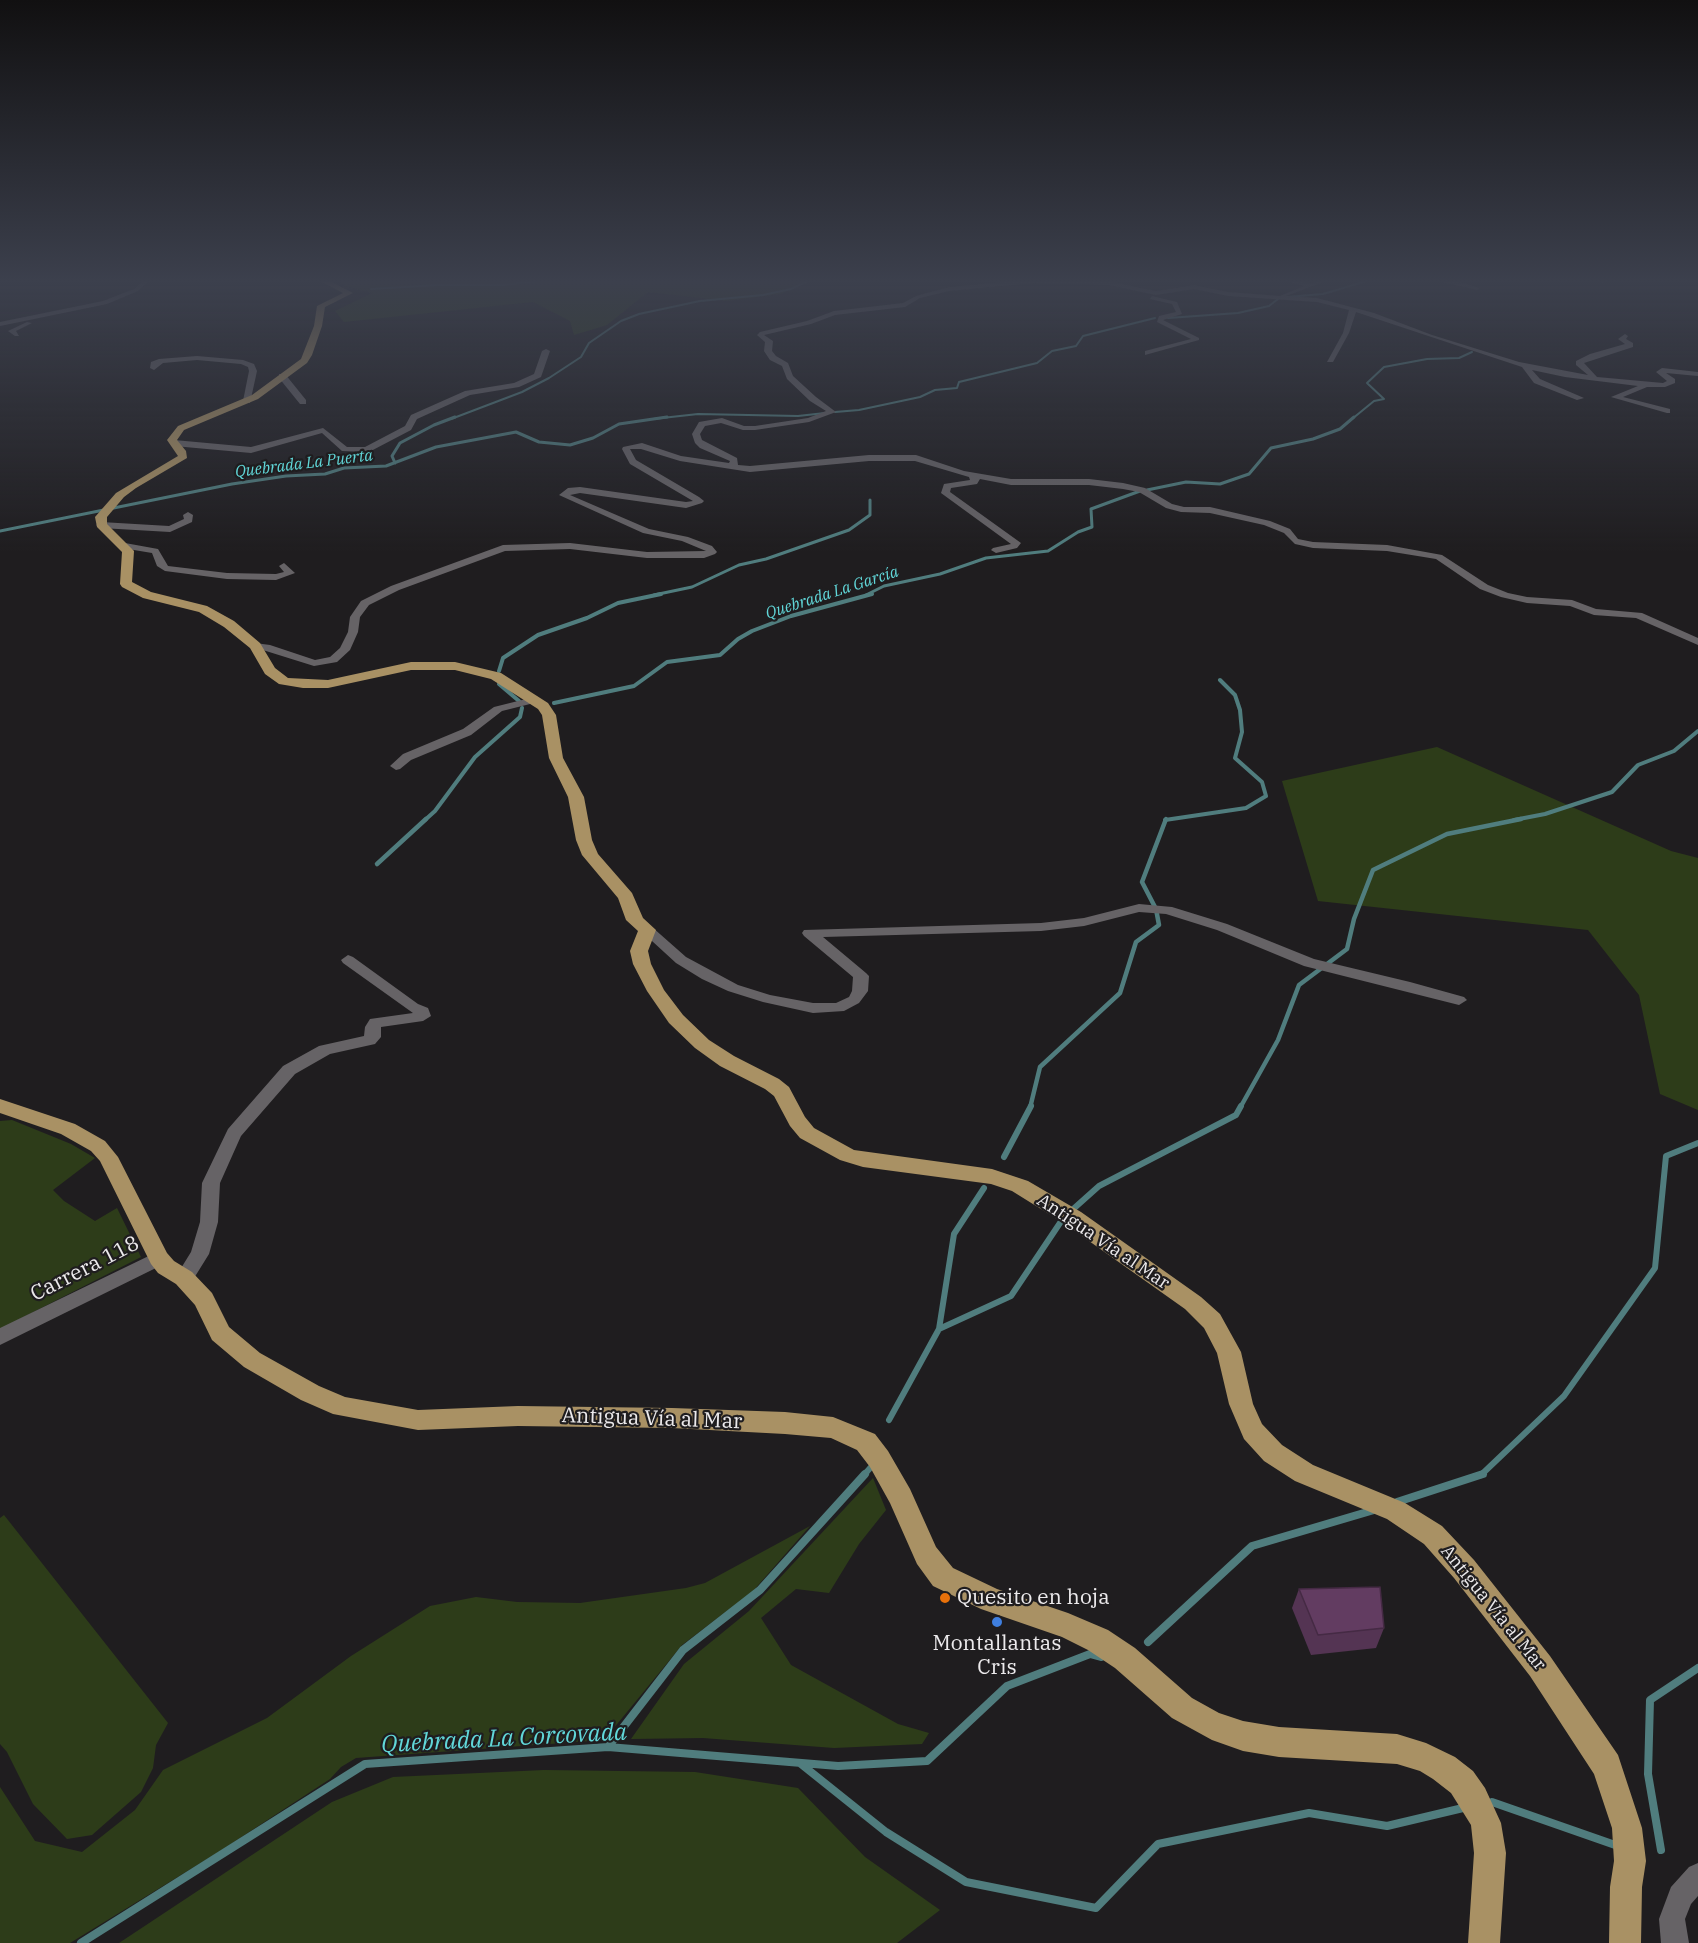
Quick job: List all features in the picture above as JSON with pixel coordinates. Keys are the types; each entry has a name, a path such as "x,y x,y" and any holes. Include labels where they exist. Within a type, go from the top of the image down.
{"main road":[{"path":"291,371 263,393 185,426 172,440 183,456 132,486 105,514 129,558 125,573 126,584 147,595 203,609 229,624 255,646 277,677 295,684 328,684 411,666 441,665 483,671 509,683 543,706 549,715 556,758 576,797 584,840 590,855 626,897 634,920 647,930"},
{"name":"Antigua Vía al Mar","path":"647,930 639,951 642,964 656,991 676,1018 702,1044 782,1092 797,1121 807,1133 847,1155 863,1160 992,1177 1020,1186 1066,1213 1193,1303 1212,1321 1229,1352 1241,1404 1253,1431 1273,1453 1304,1473 1396,1511 1433,1535 1479,1587 1540,1666 1607,1766 1627,1828 1630,1861 1626,1887 1625,1943"},
{"name":"Antigua Vía al Mar","path":"0,1106 68,1129 98,1146 108,1157 159,1258 166,1266 184,1278 204,1299 220,1333 252,1360 310,1393 351,1409 418,1420 518,1416 672,1418 785,1423 833,1428 866,1442 879,1459 901,1497 926,1555 943,1577 991,1600 1068,1626 1098,1641 1125,1658 1182,1708 1212,1725 1244,1736 1279,1742 1397,1749 1426,1758 1462,1782 1486,1823 1490,1853 1484,1943"}],"street":[{"path":"247,401 253,371"},
{"path":"174,443 252,450 323,430 345,449 366,450 408,428 414,417 468,393 516,385 538,375 539,371"},
{"path":"730,466 735,463 734,460 703,446 698,441 696,434 702,424 722,420 743,428 755,429 809,420 832,412 813,399 790,377 787,371"},
{"path":"1529,371 1537,381 1580,398"},
{"path":"1546,371 1647,385 1665,385 1672,381 1660,372 1661,371"},
{"path":"1587,371 1594,377"},
{"path":"1668,371 1698,374"},
{"path":"282,376 303,402"},
{"path":"1647,385 1615,397 1666,411"},
{"path":"255,646 270,648 314,663 333,660 345,650 353,632 355,617 365,603 395,588 503,548 570,546 647,555 708,554 712,552 710,548 684,539 646,531 563,495 571,490 580,490 690,505 699,501 633,462 626,449 634,446 642,446 690,460 750,469 869,458 916,458 976,480 947,486 945,493 1017,543 1014,546 996,550"},
{"path":"962,473 1023,483 1071,481 1123,486 1142,490 1169,506 1184,510 1222,512 1267,523 1287,531 1295,541 1387,548 1439,557 1484,587 1505,595 1527,600 1572,603 1594,612 1638,615 1698,642"},
{"path":"105,514 170,529 189,520 188,515"},
{"path":"124,546 155,551 159,555 160,564 165,568 195,573 276,577 290,573 285,566"},
{"path":"396,766 407,757 467,732 498,709 534,700"},
{"path":"647,930 681,960 733,988 768,999 813,1008 839,1008 854,1000 862,985 861,976 809,933 1041,927 1084,922 1140,909 1167,910 1222,927 1309,963 1406,985 1459,1000"},
{"path":"184,1278 200,1254 209,1222 211,1183 234,1133 274,1086 289,1070 325,1050 369,1040 373,1037 373,1027 376,1023 423,1016 423,1011 412,1007 348,960"},
{"name":"Carrera 118","path":"0,1337 159,1258"},
{"path":"1675,1943 1672,1919 1674,1911 1680,1896 1698,1876"}],"green space":[{"path":"1437,747 1671,851 1698,858 1698,1110 1660,1094 1639,995 1588,930 1318,901 1282,781"},
{"path":"12,1120 71,1144 95,1158 53,1190 64,1201 95,1221 117,1208 141,1257 0,1329 0,1121"},
{"path":"873,1478 886,1510 859,1544 829,1593 796,1589 761,1618 791,1665 898,1724 929,1733 922,1744 834,1748 703,1738 631,1739 684,1664 749,1611"},
{"path":"4,1515 168,1723 156,1745 153,1768 141,1792 92,1835 67,1839 33,1804 7,1752 0,1744 0,1518"},
{"path":"810,1526 753,1591 682,1645 604,1740 356,1758 341,1767 330,1779 220,1851 70,1943 0,1943 0,1787 35,1841 82,1852 135,1810 163,1770 267,1718 351,1656 430,1606 476,1597 517,1602 580,1603 686,1588 705,1583"},
{"path":"544,1770 695,1772 798,1788 865,1857 940,1910 897,1943 119,1943 332,1802 393,1777"}],"building":[{"path":"1380,1587 1384,1628 1318,1635 1299,1589"}],"waterway":[{"name":"Quebrada La Puerta","path":"451,419 522,392 560,371"},
{"path":"835,412 859,410 920,397 935,390 957,388 959,382 1005,371"},
{"name":"Quebrada La García","path":"1352,419 1374,401 1384,399 1367,383 1380,371"},
{"path":"654,419 698,414 798,416 825,413"},
{"name":"Quebrada La Puerta","path":"395,463 392,456 400,443 455,417"},
{"path":"654,419 667,417"},
{"name":"Quebrada La García","path":"1147,490 1186,482 1220,484 1249,474 1271,448 1313,439 1340,429 1354,417"},
{"path":"395,463 436,447 516,432 539,442 570,445 593,438 619,424 654,419"},
{"name":"Quebrada La Puerta","path":"0,531 232,484 286,476 325,474 344,468 386,466 395,463"},
{"name":"Quebrada La García","path":"866,595 884,586 940,574 986,558 1048,551 1078,532 1092,527 1091,509 1140,491"},
{"path":"654,595 692,587 739,565 766,559 849,530 870,515 870,500"},
{"path":"499,671 503,658 538,635 587,618 618,603 661,594"},
{"name":"Quebrada La García","path":"554,703 634,686 667,662 720,655 738,639 752,631 791,616 872,594"},
{"path":"1166,820 1246,808 1266,796 1262,782 1235,758 1242,732 1240,710 1235,695 1220,680"},
{"path":"499,684 519,701"},
{"path":"425,820 435,811 475,757 520,717 522,708"},
{"path":"1514,820 1545,814 1612,792 1638,765 1674,751 1698,731"},
{"path":"377,864 426,819"},
{"path":"1240,1108 1278,1040 1299,985 1347,949 1354,919 1373,870 1447,834 1521,819"},
{"path":"1030,1108 1040,1067 1120,993 1136,942 1159,925 1156,909 1142,882 1166,820"},
{"path":"1071,1211 1099,1186 1236,1115 1241,1106"},
{"path":"1004,1157 1030,1108"},
{"name":"Quebrada La Corcovada","path":"1482,1474 1564,1396 1655,1268 1666,1156 1698,1143"},
{"path":"939,1329 954,1234 984,1188"},
{"path":"939,1329 1011,1296 1064,1217"},
{"path":"889,1420 939,1329"},
{"path":"864,1475 871,1467"},
{"path":"608,1747 683,1650 760,1590 865,1474"},
{"name":"Quebrada La Corcovada","path":"1397,1502 1482,1474"},
{"name":"Quebrada La Corcovada","path":"1148,1642 1252,1546 1374,1510"},
{"name":"Quebrada La Corcovada","path":"608,1747 838,1766 927,1761 1007,1686 1090,1654 1101,1657"},
{"path":"1661,1850 1648,1774 1650,1700 1698,1668"},
{"name":"Quebrada La Corcovada","path":"81,1943 365,1764 608,1747"},
{"path":"801,1764 886,1832 966,1882 1096,1908 1158,1844 1309,1813 1387,1826 1463,1808"},
{"path":"1492,1802 1618,1846"}],"place":[{"name":"Quesito en hoja","path":"945,1598"},
{"name":"Montallantas Cris","path":"997,1622"}]}
